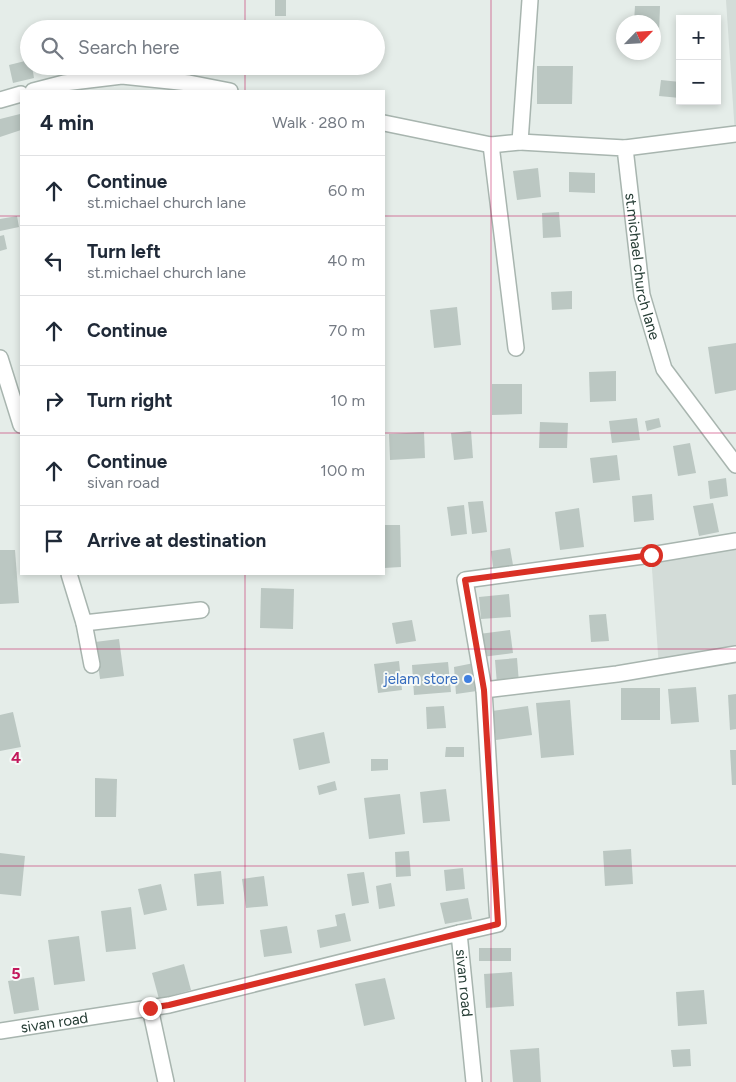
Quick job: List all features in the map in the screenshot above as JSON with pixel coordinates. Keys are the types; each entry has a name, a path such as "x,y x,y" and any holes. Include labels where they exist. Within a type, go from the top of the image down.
{"street":[{"path":"520,142 530,0"},
{"path":"36,90 64,82 122,76 189,83 225,90"},
{"path":"0,100 20,94"},
{"path":"385,123 491,145 520,142 625,148 736,134"},
{"path":"491,145 516,348"},
{"name":"st.michael church lane","path":"625,148 642,295 664,369 736,465"},
{"path":"0,358 20,422"},
{"path":"459,933 498,924 484,690 465,580 651,555 736,541"},
{"path":"69,575 84,623 92,665"},
{"path":"84,623 201,610"},
{"path":"484,690 617,674 736,654"},
{"name":"sivan road","path":"0,1031 169,1005 459,933 474,1082"},
{"path":"150,1008 166,1082"}],"shaded area":[{"path":"726,0 736,0 736,134 735,134"},
{"path":"736,541 736,654 659,668 651,555"}],"building":[{"path":"275,0 286,0 286,16 275,16"},
{"path":"635,6 660,6 660,15 634,15"},
{"path":"20,62 20,75 34,75 34,78 13,83 9,65"},
{"path":"537,66 573,66 572,104 537,104"},
{"path":"661,80 676,82 676,98 659,96"},
{"path":"20,114 20,130 0,137 0,119"},
{"path":"538,168 541,197 517,200 513,171"},
{"path":"569,172 595,173 595,193 569,192"},
{"path":"559,212 561,237 543,238 542,213"},
{"path":"17,216 19,227 0,231 0,219"},
{"path":"4,235 7,249 0,251 0,236"},
{"path":"572,291 572,309 552,310 551,292"},
{"path":"457,307 461,345 434,348 430,310"},
{"path":"736,343 736,390 715,394 708,347"},
{"path":"616,371 616,401 590,402 589,372"},
{"path":"492,384 522,384 522,414 492,415"},
{"path":"637,418 640,440 612,443 609,421"},
{"path":"659,418 661,427 647,431 645,421"},
{"path":"540,422 568,423 567,448 539,448"},
{"path":"471,431 473,458 454,460 451,433"},
{"path":"424,432 425,458 390,460 389,434"},
{"path":"690,443 696,473 678,476 673,446"},
{"path":"617,455 620,480 593,483 590,458"},
{"path":"726,478 728,496 710,499 708,481"},
{"path":"652,494 654,520 634,522 632,496"},
{"path":"483,501 487,532 472,534 468,502"},
{"path":"713,503 719,532 699,536 693,506"},
{"path":"464,505 467,534 451,536 447,507"},
{"path":"579,508 584,547 560,550 555,512"},
{"path":"385,525 400,525 401,567 385,568"},
{"path":"510,548 513,565 493,567 491,551"},
{"path":"0,550 15,550 19,603 0,604"},
{"path":"261,588 294,589 293,629 260,628"},
{"path":"509,594 511,617 481,619 479,597"},
{"path":"606,614 609,641 591,642 589,615"},
{"path":"412,620 416,641 396,644 392,623"},
{"path":"510,630 513,653 482,657 479,634"},
{"path":"119,639 124,676 100,679 95,642"},
{"path":"517,658 519,683 497,684 495,660"},
{"path":"399,661 402,690 378,693 374,664"},
{"path":"448,662 451,692 414,695 412,665"},
{"name":"jelam store","path":"479,662 484,690 456,694 454,667"},
{"path":"696,687 699,722 671,724 668,689"},
{"path":"621,688 660,688 660,720 621,720"},
{"path":"736,694 736,729 730,730 728,695"},
{"path":"570,700 574,755 541,758 536,703"},
{"path":"444,706 446,728 427,729 426,707"},
{"path":"528,706 532,735 496,740 492,711"},
{"path":"13,712 21,747 0,751 0,715"},
{"path":"324,732 330,763 299,770 293,739"},
{"path":"446,747 464,747 464,757 445,757"},
{"path":"730,750 736,750 736,785 732,785"},
{"path":"371,759 388,759 388,770 371,771"},
{"path":"95,778 117,779 116,817 95,817"},
{"path":"335,781 337,790 319,795 317,786"},
{"path":"446,789 450,821 423,823 420,792"},
{"path":"400,794 405,834 369,839 364,798"},
{"path":"631,849 633,884 605,886 603,851"},
{"path":"409,851 411,876 396,877 395,852"},
{"path":"0,853 25,856 21,896 0,894"},
{"path":"463,868 465,889 446,891 444,870"},
{"path":"221,871 224,904 197,906 194,874"},
{"path":"364,872 369,903 352,906 347,874"},
{"path":"264,876 268,906 246,908 242,879"},
{"path":"391,883 395,906 379,909 376,886"},
{"path":"161,884 167,910 144,915 138,889"},
{"path":"468,898 472,919 445,924 440,903"},
{"path":"131,907 136,949 106,952 101,911"},
{"path":"345,913 351,941 320,948 317,930 337,926 335,915"},
{"path":"287,926 292,953 264,957 260,930"},
{"path":"79,936 85,981 54,985 48,940"},
{"path":"479,948 511,948 511,961 479,961"},
{"path":"184,964 191,990 159,999 152,973"},
{"path":"512,972 514,1006 486,1008 484,974"},
{"path":"34,977 39,1010 14,1014 8,981"},
{"path":"385,978 395,1019 364,1026 355,984"},
{"path":"704,990 707,1024 678,1026 676,992"},
{"path":"539,1048 541,1082 513,1082 510,1050"},
{"path":"690,1049 691,1066 673,1067 671,1050"}],"place":[{"name":"jelam store","path":"468,679"}],"route":[{"path":"150,1008 169,1005 498,924 484,690 465,580 651,555"}]}
